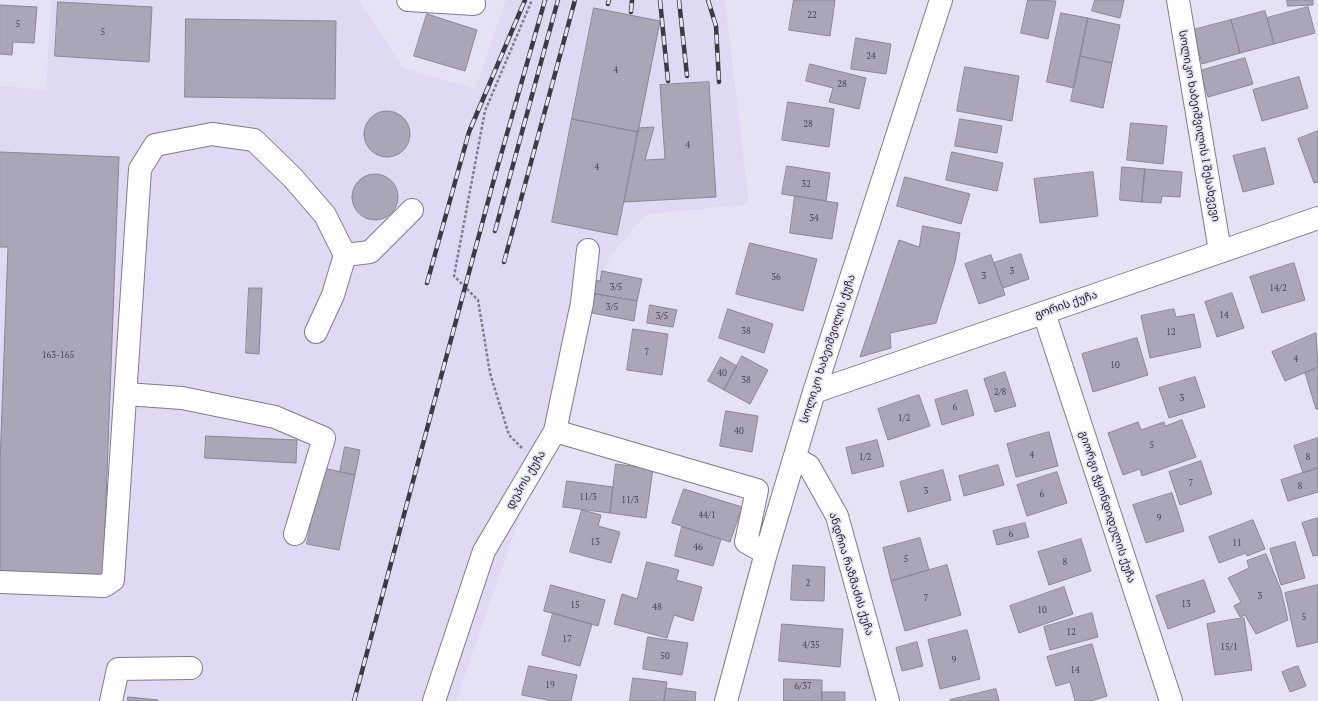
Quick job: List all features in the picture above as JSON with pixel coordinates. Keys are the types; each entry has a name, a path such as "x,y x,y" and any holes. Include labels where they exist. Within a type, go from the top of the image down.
{"street":[{"path":"408,0 474,4"},
{"name":"სოლიკო ხაბეიშვილის ქუჩა","path":"726,701 766,553 814,392 941,0"},
{"name":"სოლიკო ხაბეიშვილის I შესახვევი","path":"1178,0 1220,251"},
{"path":"0,582 104,586 114,580 140,169 155,145 212,134 254,140 294,178 325,215 345,255 333,295 316,332"},
{"path":"345,255 370,252 412,210"},
{"name":"გორის ქუჩა","path":"814,392 1220,251 1318,219"},
{"name":"დეპოს ქუჩა","path":"434,701 484,552 555,431 582,303 588,250"},
{"name":"გიორგი ჭყონდიდელის ქუჩა","path":"1044,313 1171,701"},
{"path":"126,394 182,398 275,418 324,438 295,534"},
{"path":"555,431 757,490 746,542 766,553"},
{"name":"ანდრია რაზმაძის ქუჩა","path":"795,458 809,466 836,516 888,701"},
{"path":"111,701 118,669 191,668"}],"path":[{"path":"532,0 485,110 454,276 478,300 490,373 509,435 537,462"}],"shaded area":[{"path":"51,0 360,0 403,68 475,89 506,0 725,0 749,204 647,214 610,256 456,701 0,701 0,86 46,90"}],"building":[{"path":"794,0 835,0 830,36 789,30"},
{"path":"1028,0 1056,1 1048,39 1021,33"},
{"path":"1095,0 1124,0 1120,18 1092,11"},
{"path":"1287,0 1313,0 1313,5 1288,6"},
{"path":"58,2 152,7 149,62 55,56"},
{"path":"0,5 37,7 34,43 13,42 12,55 0,54"},
{"path":"1308,7 1315,33 1274,44 1267,18"},
{"path":"594,8 660,21 638,132 572,119"},
{"path":"1265,11 1274,44 1240,53 1231,20"},
{"path":"1061,13 1088,18 1074,88 1047,82"},
{"path":"427,14 477,30 465,71 414,56"},
{"path":"1088,18 1120,25 1112,63 1080,56"},
{"path":"186,19 336,21 335,99 185,97"},
{"path":"1231,20 1240,53 1202,64 1193,30"},
{"path":"856,38 891,44 886,74 851,69"},
{"path":"1080,56 1112,63 1103,108 1071,101"},
{"path":"1245,58 1253,84 1208,97 1200,71"},
{"path":"810,64 866,78 859,109 829,102 833,88 806,81"},
{"path":"965,67 1019,76 1012,121 957,111"},
{"path":"1299,77 1308,108 1262,121 1253,90"},
{"path":"709,82 716,197 624,202 638,128 654,127 645,160 665,159 660,85"},
{"path":"788,102 834,109 829,147 782,140"},
{"path":"387,111 400,115 406,121 410,134 406,147 400,153 387,157 374,153 368,147 364,134 368,121 374,115"},
{"path":"572,119 638,132 617,235 552,222"},
{"path":"960,119 1002,126 997,153 955,146"},
{"path":"1131,123 1167,126 1163,164 1127,160"},
{"path":"1318,131 1318,182 1314,183 1298,139"},
{"path":"1265,148 1274,184 1243,192 1233,156"},
{"path":"0,152 119,157 103,577 0,573 0,463 8,247 0,247"},
{"path":"952,152 1003,163 997,191 946,180"},
{"path":"787,166 830,173 826,201 782,194"},
{"path":"1122,167 1145,169 1142,202 1120,200"},
{"path":"1145,169 1182,172 1180,197 1162,196 1161,203 1142,202"},
{"path":"1093,172 1098,216 1040,223 1034,179"},
{"path":"375,174 388,178 394,184 398,197 394,210 388,216 375,220 362,216 356,210 352,197 356,184 362,178"},
{"path":"905,177 970,194 961,224 897,206"},
{"path":"795,196 838,203 832,239 790,233"},
{"path":"923,226 960,233 955,262 936,323 890,333 891,348 860,357 899,240 919,247"},
{"path":"750,243 817,259 803,311 736,294"},
{"path":"1021,254 1029,279 1003,288 994,263"},
{"path":"991,255 1005,295 979,304 965,264"},
{"path":"1294,263 1305,300 1262,313 1250,277"},
{"path":"602,271 642,279 637,301 591,293 594,280 600,281"},
{"path":"249,288 262,288 259,354 246,353"},
{"path":"591,293 637,301 634,321 587,312"},
{"path":"1232,293 1244,328 1217,337 1205,302"},
{"path":"650,305 677,310 673,327 647,323"},
{"path":"728,309 773,324 764,353 719,338"},
{"path":"1174,309 1176,317 1194,314 1201,347 1150,358 1141,316"},
{"path":"633,329 668,334 662,375 627,370"},
{"path":"1316,333 1318,367 1285,381 1272,352"},
{"path":"1137,338 1148,375 1093,392 1082,354"},
{"path":"742,356 768,370 750,404 724,390"},
{"path":"721,357 737,366 724,390 708,381"},
{"path":"1318,369 1318,409 1316,409 1305,373"},
{"path":"1005,372 1016,406 995,412 984,379"},
{"path":"1195,377 1205,407 1169,418 1159,388"},
{"path":"967,390 974,415 942,425 935,400"},
{"path":"919,395 930,426 888,440 878,409"},
{"path":"726,411 758,416 752,452 720,446"},
{"path":"1182,420 1196,457 1142,476 1140,469 1123,475 1108,433 1138,422 1141,430 1164,422 1165,426"},
{"path":"1049,432 1058,466 1016,477 1007,444"},
{"path":"206,436 297,440 296,463 205,458"},
{"path":"1318,438 1318,468 1303,473 1294,446"},
{"path":"877,440 884,466 852,474 846,448"},
{"path":"345,447 360,450 355,475 340,472"},
{"path":"1201,461 1212,494 1180,505 1169,472"},
{"path":"616,464 653,469 646,518 610,513"},
{"path":"998,465 1004,485 964,496 959,476"},
{"path":"323,468 355,475 339,550 307,544"},
{"path":"1318,468 1318,492 1288,501 1281,480"},
{"path":"943,470 951,500 908,512 900,482"},
{"path":"1057,472 1067,503 1027,516 1017,485"},
{"path":"567,481 613,487 610,513 563,507"},
{"path":"684,489 742,507 730,542 672,523"},
{"path":"1172,493 1184,531 1146,543 1133,505"},
{"path":"582,510 601,515 598,526 620,532 611,563 570,552"},
{"path":"1318,518 1318,555 1313,556 1302,523"},
{"path":"1253,520 1265,549 1247,556 1246,553 1219,563 1209,537"},
{"path":"1025,523 1029,537 997,545 993,531"},
{"path":"682,527 721,539 713,566 675,556"},
{"path":"920,538 929,570 891,581 883,548"},
{"path":"1081,539 1091,571 1049,585 1038,552"},
{"path":"1295,542 1305,578 1281,585 1270,549"},
{"path":"1266,554 1281,590 1288,620 1256,634 1245,615 1240,617 1234,606 1241,602 1228,578 1249,568 1247,561"},
{"path":"647,562 679,570 676,580 702,587 693,621 674,615 667,638 614,624 622,594 637,599"},
{"path":"793,565 825,567 824,601 791,600"},
{"path":"947,565 961,615 905,631 891,581"},
{"path":"1204,580 1215,612 1168,629 1156,596"},
{"path":"551,585 605,600 598,626 544,611"},
{"path":"1318,585 1318,642 1297,647 1285,593"},
{"path":"1064,587 1073,614 1019,633 1010,606"},
{"path":"553,613 592,624 580,666 542,655"},
{"path":"1092,613 1098,637 1050,650 1044,627"},
{"path":"1244,618 1252,670 1215,675 1207,624"},
{"path":"782,624 843,629 840,667 779,661"},
{"path":"967,630 980,679 940,689 928,640"},
{"path":"648,637 688,643 682,675 643,669"},
{"path":"917,642 923,666 902,671 896,648"},
{"path":"1092,644 1107,696 1091,701 1075,701 1070,682 1056,686 1047,657"},
{"path":"529,666 577,675 571,701 552,701 522,695"},
{"path":"1298,666 1306,686 1290,692 1282,672"},
{"path":"633,678 667,682 664,701 630,701"},
{"path":"784,679 822,680 822,701 784,701"},
{"path":"666,688 696,692 695,701 664,701"},
{"path":"996,689 999,701 950,700"},
{"path":"822,692 845,692 845,701 822,701"},
{"path":"128,697 158,700 158,701 128,701"}],"railway":[{"path":"427,283 469,132 525,0"},
{"path":"354,701 493,183 545,0"},
{"path":"495,231 558,0"},
{"path":"504,262 575,0"},
{"path":"608,4 609,0"},
{"path":"631,12 632,0"},
{"path":"660,0 668,81"},
{"path":"679,0 687,76"},
{"path":"708,0 716,26 719,82"}]}
